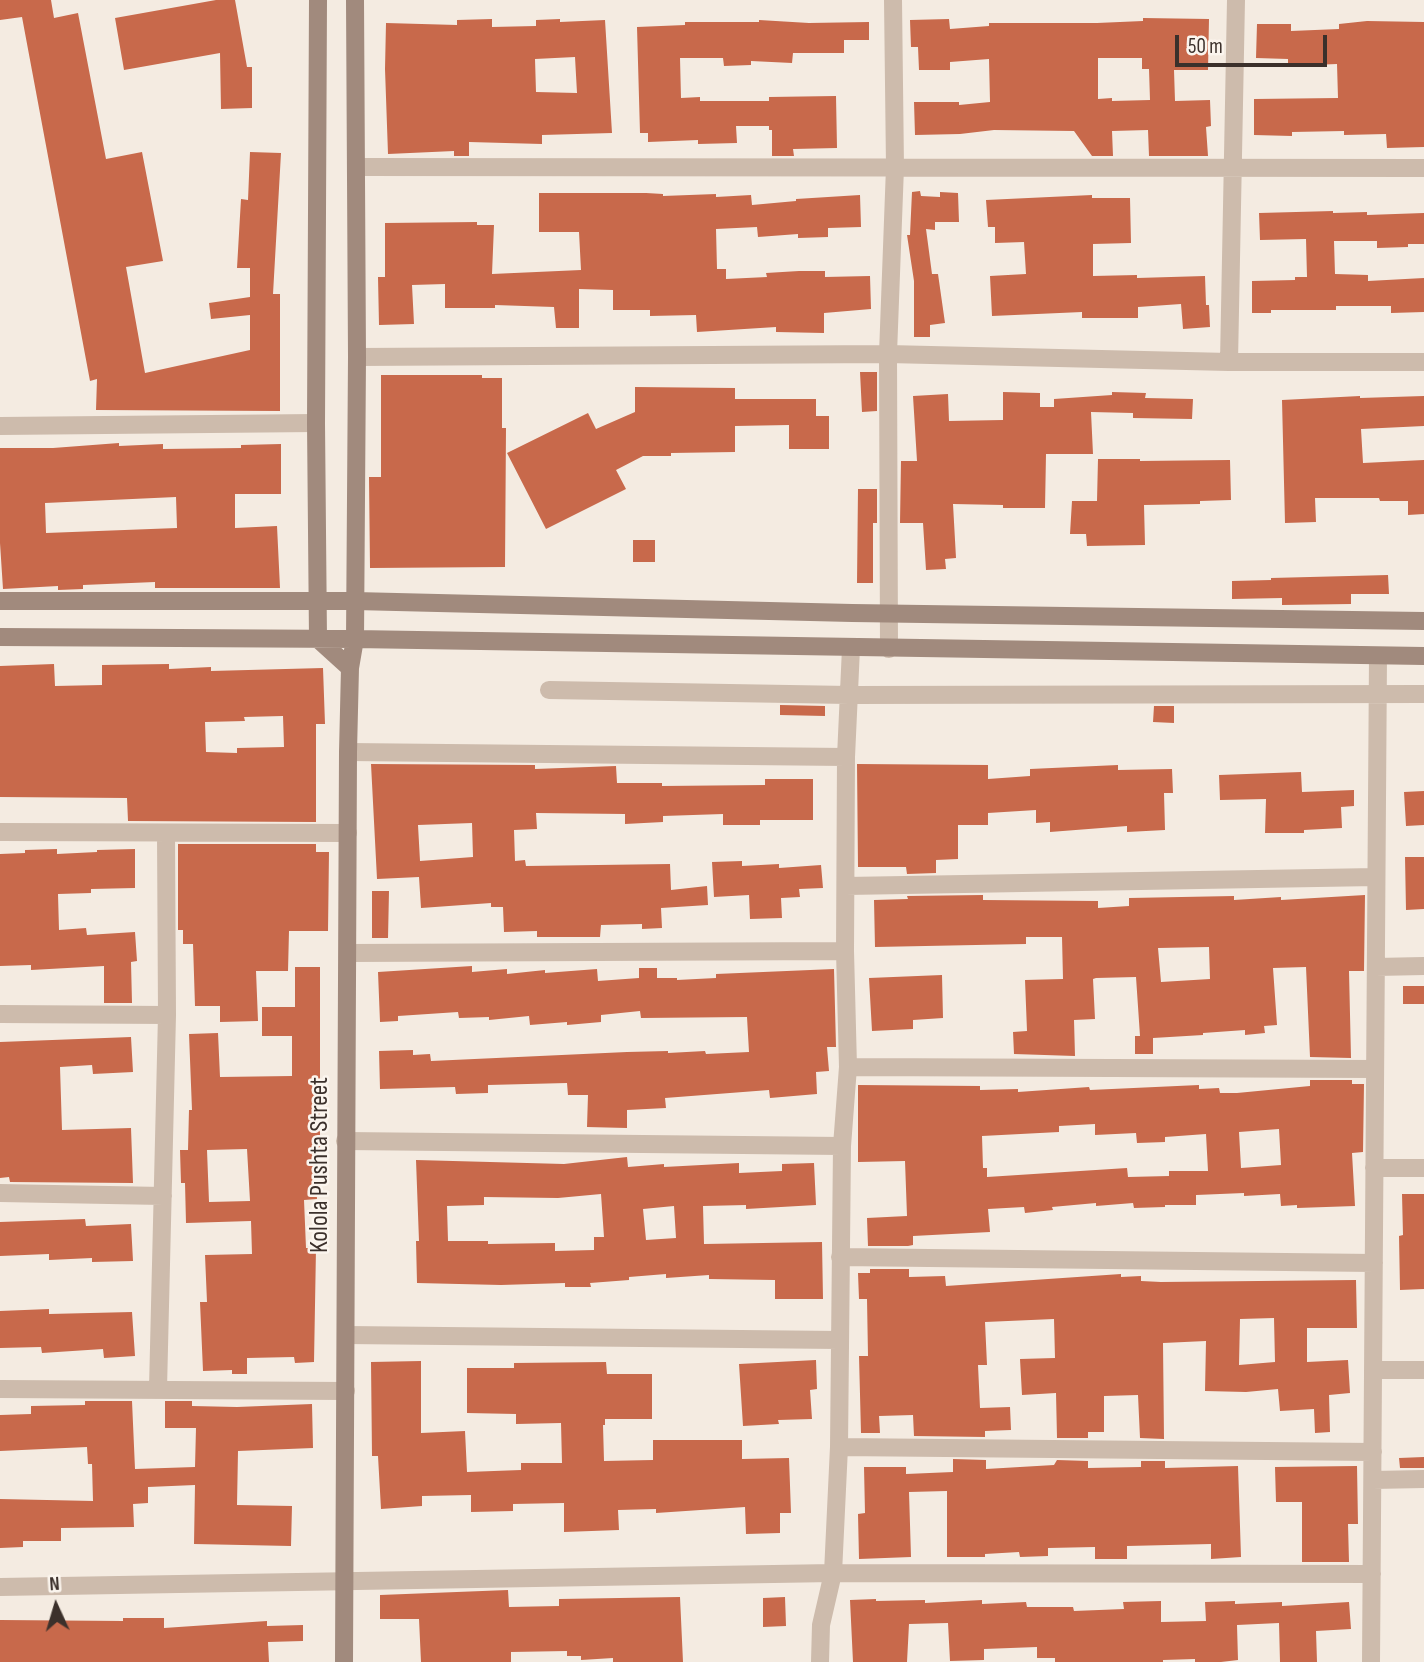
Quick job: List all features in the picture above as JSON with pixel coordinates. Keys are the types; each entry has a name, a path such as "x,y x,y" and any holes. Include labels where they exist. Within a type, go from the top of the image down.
{"main road":[{"path":"318,0 318,639 350,668"},
{"name":"Kolola Pushta Street","path":"344,1662 348,752 350,668 355,639 357,357 355,0"},
{"path":"0,601 355,601 888,614 1424,621"},
{"path":"0,637 355,639 851,649 1424,656"}],"street":[{"path":"889,649 888,354 895,167 893,0"},
{"path":"1229,362 1236,0"},
{"path":"356,167 1424,168"},
{"path":"357,357 888,354 1229,362 1424,362"},
{"path":"0,426 316,423"},
{"path":"820,1662 821,1625 833,1573 839,1447 842,1146 848,1067 845,951 846,757 851,649"},
{"path":"1371,1662 1378,656"},
{"path":"549,690 849,695 1424,694"},
{"path":"348,752 846,757"},
{"path":"0,832 348,833"},
{"path":"158,1389 167,1015 166,834"},
{"path":"846,886 1376,877"},
{"path":"348,953 845,951"},
{"path":"1376,967 1424,966"},
{"path":"0,1014 167,1015"},
{"path":"848,1067 1375,1069"},
{"path":"345,1141 842,1146"},
{"path":"1374,1168 1424,1168"},
{"path":"0,1193 163,1196"},
{"path":"840,1257 1374,1264"},
{"path":"346,1335 839,1340"},
{"path":"1373,1370 1424,1370"},
{"path":"0,1389 346,1391"},
{"path":"839,1447 1373,1452"},
{"path":"1373,1480 1424,1479"},
{"path":"0,1587 833,1573 1372,1574"}],"building":[{"path":"0,0 51,0 54,18 78,13 106,159 142,152 163,261 126,267 145,373 250,350 250,315 211,319 209,303 250,297 250,268 237,268 241,199 248,200 250,152 281,153 273,294 280,294 280,411 96,410 97,379 90,381 22,17 0,20"},
{"path":"216,0 235,0 247,67 252,67 252,108 221,109 220,53 124,70 115,18"},
{"path":"1143,18 1209,19 1208,70 1174,70 1175,101 1210,100 1211,126 1206,127 1208,156 1149,156 1148,130 1112,131 1113,156 1092,156 1074,131 994,130 915,135 914,102 959,102 959,105 990,102 989,59 950,62 950,70 919,70 918,47 911,47 910,20 949,19 950,29 989,26 989,23 1143,21","holes":["1098,58 1142,58 1142,69 1149,69 1150,100 1098,99"]},
{"path":"492,19 492,27 536,26 536,20 605,20 612,133 542,135 542,144 469,142 469,156 454,156 454,151 388,154 386,23 457,25 457,20","holes":["575,57 577,93 536,92 535,59"]},
{"path":"1367,21 1424,22 1424,147 1387,148 1386,134 1344,135 1344,131 1292,132 1292,136 1254,135 1254,99 1338,98 1337,64 1288,66 1288,59 1256,58 1257,24 1291,24 1291,31 1339,29 1339,24"},
{"path":"685,22 869,22 869,40 844,40 844,53 793,53 792,63 751,61 751,65 724,66 723,58 680,58 681,98 700,97 700,101 769,101 769,97 836,96 837,148 793,149 794,156 772,156 772,130 769,130 769,126 736,126 737,143 698,144 698,140 648,142 648,133 640,133 637,27 685,25"},
{"path":"920,191 921,196 940,197 940,192 958,193 959,222 935,222 935,230 926,229 932,274 938,274 945,323 930,325 930,337 914,337 914,281 907,235 910,235 912,192"},
{"path":"539,193 646,193 663,196 716,194 716,197 751,195 752,205 860,195 861,227 828,228 828,237 798,238 798,234 758,237 757,227 716,229 717,269 726,269 726,279 767,277 766,273 799,271 825,271 825,277 870,276 871,309 824,313 824,333 776,332 776,327 697,332 696,315 650,316 650,310 613,310 613,290 579,289 579,328 556,328 554,307 495,305 495,308 445,308 445,284 412,285 414,324 379,325 378,277 385,277 385,223 477,222 477,225 494,225 492,274 581,270 579,232 539,232"},
{"path":"1092,195 1092,198 1130,198 1131,243 1093,244 1093,276 1205,276 1210,327 1183,329 1181,304 1138,307 1138,318 1082,318 1082,312 992,316 990,276 1026,274 1024,242 995,243 995,227 988,227 986,200"},
{"path":"1367,212 1367,215 1424,213 1424,244 1377,248 1377,241 1334,241 1335,274 1368,275 1368,281 1424,278 1424,312 1391,313 1391,306 1336,306 1336,310 1271,310 1271,313 1252,313 1252,281 1295,280 1295,277 1307,277 1306,239 1260,240 1259,213"},
{"path":"860,372 877,372 877,411 862,412"},
{"path":"381,375 482,375 482,378 502,378 502,428 506,428 505,567 370,568 369,477 381,477"},
{"path":"635,387 735,388 735,399 816,399 816,416 829,416 829,449 789,449 789,425 735,426 735,452 643,456 616,470 626,489 546,529 507,453 588,413 596,429 635,412"},
{"path":"1003,392 1040,393 1040,407 1054,407 1054,399 1112,395 1112,392 1146,393 1145,398 1193,399 1192,419 1133,418 1133,413 1091,412 1093,454 1046,454 1045,508 953,504 956,558 945,559 946,569 926,570 923,523 900,523 901,461 917,461 913,396 948,394 949,421 1003,420"},
{"path":"1424,396 1424,426 1361,429 1363,463 1424,460 1424,514 1408,515 1408,501 1315,498 1316,522 1285,523 1282,400"},
{"path":"119,443 119,446 163,444 163,449 241,448 241,445 281,444 281,494 235,494 235,528 277,526 280,588 155,588 155,582 83,585 83,589 58,590 58,586 3,589 0,448 53,448","holes":["176,497 177,528 46,533 45,503"]},
{"path":"1098,459 1230,460 1231,500 1200,501 1200,504 1144,505 1145,545 1087,546 1086,534 1070,534 1072,501 1097,501"},
{"path":"858,489 877,489 877,523 873,523 873,583 857,583"},
{"path":"633,540 655,540 655,562 633,562"},
{"path":"1388,575 1389,594 1351,594 1351,604 1282,605 1282,598 1232,599 1232,581"},
{"path":"54,664 55,686 102,685 102,665 169,664 169,669 211,667 211,671 323,668 325,724 316,724 316,822 128,821 127,798 0,797 0,666","holes":["283,716 284,747 237,748 237,753 206,752 205,722"]},
{"path":"780,705 825,706 825,716 780,715"},
{"path":"1154,706 1174,706 1174,723 1153,722"},
{"path":"371,764 535,765 535,769 616,766 617,783 662,783 662,786 765,785 765,779 813,779 813,820 760,820 760,825 723,825 723,814 663,816 663,822 625,824 625,814 536,813 537,829 514,830 515,861 525,860 526,866 670,864 671,890 707,886 708,905 661,908 662,928 642,929 642,924 601,925 600,937 537,937 537,931 504,932 503,907 491,907 491,903 421,908 419,877 377,879","holes":["472,823 473,857 420,861 418,825"]},
{"path":"857,764 988,765 988,779 1030,776 1030,769 1118,765 1118,770 1172,769 1173,793 1164,793 1165,830 1127,832 1127,826 1050,832 1050,822 1036,823 1036,810 988,813 988,825 958,825 958,859 936,860 936,873 907,874 906,867 858,867"},
{"path":"1301,772 1302,792 1354,790 1354,806 1341,807 1342,828 1304,830 1304,833 1265,833 1266,799 1220,800 1219,775"},
{"path":"1424,791 1424,825 1406,826 1404,792"},
{"path":"178,844 316,844 316,852 329,852 328,931 289,931 288,971 256,971 258,1021 220,1022 220,1006 195,1006 193,944 183,944 183,930 178,930"},
{"path":"57,849 57,854 135,849 135,888 91,889 91,893 58,894 59,930 86,928 87,935 135,932 137,961 131,962 132,1003 104,1003 104,966 31,970 31,965 0,966 0,854"},
{"path":"1405,857 1424,857 1424,909 1406,910"},
{"path":"742,861 742,866 779,864 779,868 821,865 823,888 799,889 800,897 781,898 782,918 750,919 749,895 714,897 712,862"},
{"path":"372,891 389,891 388,938 372,938"},
{"path":"983,895 983,900 1098,901 1098,908 1129,906 1129,898 1234,896 1234,900 1281,897 1281,900 1365,895 1364,971 1349,971 1351,1058 1310,1057 1306,967 1273,968 1277,1025 1264,1026 1265,1033 1245,1035 1245,1030 1153,1038 1153,1054 1135,1054 1135,1036 1140,1036 1136,977 1096,978 1093,979 1095,1019 1074,1020 1075,1056 1014,1054 1013,1032 1027,1031 1025,980 1063,979 1062,937 1026,937 1026,944 875,947 874,900 908,899 907,896","holes":["1209,947 1210,979 1161,982 1158,948"]},
{"path":"472,966 472,972 507,969 507,974 597,969 598,981 639,978 639,968 657,968 657,978 677,980 716,978 716,974 834,969 836,1047 827,1047 829,1071 816,1072 817,1094 770,1098 769,1090 665,1098 666,1108 627,1110 627,1128 587,1127 588,1095 568,1095 567,1083 488,1085 488,1093 456,1094 455,1087 380,1089 379,1051 413,1050 413,1055 430,1054 431,1061 627,1052 749,1052 747,1017 641,1018 640,1011 601,1015 601,1022 530,1025 529,1016 489,1020 489,1017 459,1018 458,1012 398,1016 398,1021 380,1022 378,972"},
{"path":"295,967 320,967 320,1148 314,1148 317,1199 304,1200 306,1248 316,1248 314,1362 295,1363 294,1357 247,1358 247,1374 232,1374 232,1370 203,1371 200,1302 207,1302 205,1255 252,1254 251,1221 186,1223 185,1183 181,1183 180,1150 188,1150 189,1110 192,1110 189,1034 218,1033 220,1077 292,1076 292,1036 262,1036 262,1007 295,1007","holes":["247,1149 250,1201 209,1202 207,1150"]},
{"path":"942,975 943,1018 913,1020 913,1029 872,1031 869,978"},
{"path":"1403,986 1424,986 1424,1004 1403,1004"},
{"path":"131,1037 133,1072 93,1074 92,1065 60,1067 62,1130 131,1128 133,1183 10,1182 9,1177 0,1178 0,1042"},
{"path":"1310,1080 1352,1080 1352,1084 1364,1084 1363,1152 1352,1153 1355,1206 1297,1208 1297,1205 1281,1206 1280,1194 1244,1196 1244,1193 1196,1195 1196,1205 1165,1207 1134,1208 1133,1203 1096,1206 1096,1203 1052,1207 1053,1210 1025,1213 1024,1207 988,1209 990,1232 913,1236 913,1245 868,1246 867,1218 907,1216 905,1161 858,1162 858,1085 980,1086 980,1090 1018,1089 1018,1092 1089,1087 1090,1090 1199,1085 1199,1089 1219,1088 1220,1093 1310,1086","holes":["1095,1124 1095,1135 1136,1133 1137,1143 1165,1142 1165,1137 1206,1134 1208,1171 1169,1171 1169,1176 1128,1177 1127,1168 987,1177 987,1168 983,1168 982,1136 1059,1132 1059,1126","1279,1129 1281,1165 1241,1168 1239,1132"]},
{"path":"627,1157 628,1167 739,1163 739,1173 782,1171 782,1164 814,1163 816,1205 746,1209 746,1205 703,1206 704,1244 822,1242 823,1299 775,1299 775,1280 709,1279 709,1275 629,1277 629,1280 590,1283 591,1287 565,1287 565,1283 417,1283 416,1241 419,1241 416,1160 564,1164","holes":["601,1194 604,1237 594,1237 594,1250 555,1251 555,1243 488,1244 488,1241 448,1241 447,1206 484,1205 484,1197 558,1198","674,1206 676,1238 646,1240 643,1209"]},
{"path":"1402,1194 1424,1194 1424,1289 1400,1290 1399,1236 1403,1235"},
{"path":"85,1219 86,1226 131,1224 133,1261 92,1262 92,1258 49,1260 49,1254 0,1256 0,1222"},
{"path":"870,1269 909,1269 909,1277 945,1276 946,1286 1121,1274 1121,1277 1141,1276 1141,1281 1161,1282 1356,1280 1357,1328 1307,1328 1307,1362 1348,1360 1350,1393 1329,1395 1330,1432 1315,1433 1314,1409 1280,1411 1278,1389 1246,1392 1205,1391 1206,1341 1163,1343 1164,1439 1140,1438 1138,1395 1104,1396 1104,1432 1088,1432 1088,1438 1057,1438 1056,1393 1022,1395 1020,1359 1055,1358 1054,1319 985,1322 987,1365 978,1365 980,1408 1010,1407 1011,1430 985,1431 985,1437 914,1436 913,1415 879,1416 880,1433 861,1433 859,1356 868,1356 867,1299 859,1299 858,1273 870,1273","holes":["1274,1318 1275,1362 1239,1365 1240,1319"]},
{"path":"49,1309 49,1314 132,1312 135,1356 104,1358 103,1349 42,1353 41,1347 0,1348 0,1311"},
{"path":"816,1360 817,1389 810,1390 812,1419 778,1420 779,1424 743,1426 739,1364"},
{"path":"421,1361 421,1433 465,1431 467,1472 521,1470 521,1463 562,1463 561,1423 516,1424 516,1414 467,1413 467,1368 514,1368 514,1363 606,1362 607,1374 652,1374 652,1419 605,1419 604,1461 653,1460 653,1440 742,1440 742,1459 789,1458 791,1513 780,1513 780,1533 746,1534 745,1507 656,1513 656,1509 618,1510 619,1530 564,1532 564,1503 513,1504 513,1511 471,1512 471,1495 422,1496 422,1506 381,1509 378,1456 372,1456 371,1362"},
{"path":"85,1401 132,1401 135,1469 195,1467 196,1428 165,1428 165,1401 192,1401 192,1406 237,1407 312,1404 313,1448 238,1451 237,1505 292,1506 291,1546 194,1544 195,1485 148,1487 148,1503 133,1504 134,1527 61,1528 61,1541 23,1541 23,1547 0,1548 0,1499 93,1501 92,1464 88,1464 87,1447 0,1451 0,1415 31,1414 31,1406 85,1405"},
{"path":"1424,1457 1424,1468 1400,1468 1399,1458"},
{"path":"953,1459 986,1460 986,1469 1054,1465 1057,1460 1088,1461 1088,1468 1141,1467 1141,1461 1165,1461 1165,1468 1238,1466 1241,1557 1211,1559 1211,1544 1127,1546 1127,1559 1095,1559 1095,1547 1048,1548 1048,1556 1020,1557 1019,1552 985,1554 985,1557 947,1557 947,1491 909,1492 911,1557 859,1559 858,1514 865,1513 864,1467 906,1467 906,1474 953,1472"},
{"path":"1357,1466 1358,1524 1348,1524 1349,1562 1302,1562 1302,1502 1276,1502 1275,1467"},
{"path":"508,1590 509,1607 559,1606 559,1599 680,1597 683,1662 613,1662 613,1658 581,1660 581,1656 567,1656 567,1651 511,1652 511,1662 421,1662 419,1619 380,1619 380,1595"},
{"path":"785,1597 786,1626 763,1627 763,1598"},
{"path":"850,1600 925,1600 925,1603 982,1600 982,1604 1026,1602 1027,1607 1073,1607 1074,1611 1124,1609 1123,1602 1161,1601 1161,1622 1206,1621 1205,1602 1282,1602 1282,1606 1349,1602 1351,1629 1316,1631 1317,1662 1280,1662 1279,1623 1237,1625 1238,1660 1221,1662 1195,1662 1195,1659 1163,1662 1055,1662 1055,1658 1037,1658 1037,1647 984,1649 984,1660 950,1661 948,1623 909,1624 907,1662 853,1662"},
{"path":"123,1618 164,1618 164,1628 267,1621 267,1626 303,1625 303,1641 268,1642 269,1662 0,1662 0,1620 123,1621"}]}
